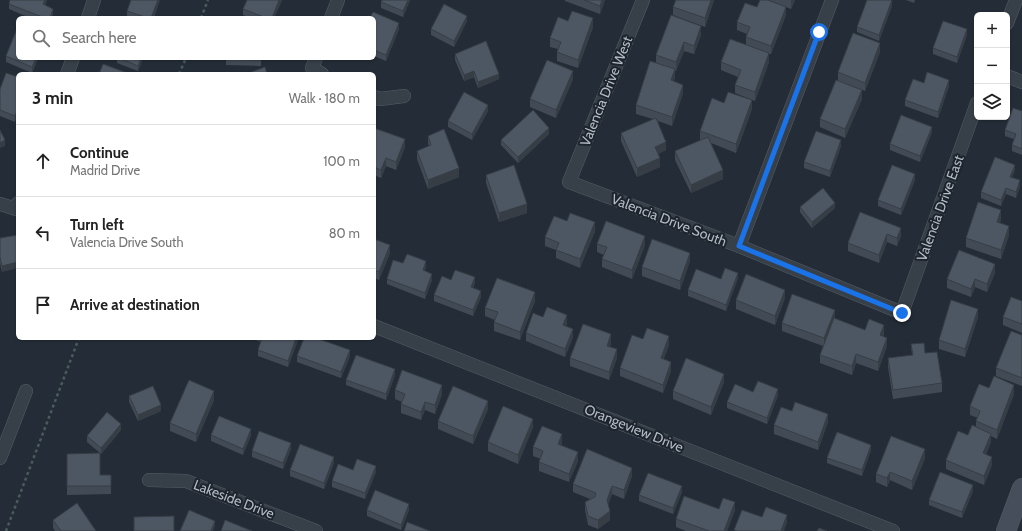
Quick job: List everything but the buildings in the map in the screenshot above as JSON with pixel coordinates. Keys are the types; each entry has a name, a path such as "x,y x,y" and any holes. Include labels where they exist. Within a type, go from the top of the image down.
{"main road":[{"path":"1006,531 1022,488"}],"street":[{"path":"89,16 94,0"},
{"path":"332,16 338,0"},
{"name":"Valencia Drive West","path":"569,182 643,0"},
{"path":"739,246 832,0"},
{"path":"1010,15 1016,0"},
{"path":"68,72 72,60"},
{"path":"1010,77 1022,82"},
{"path":"376,98 380,99 404,96"},
{"name":"Valencia Drive East","path":"902,313 974,111"},
{"name":"Valencia Drive South","path":"569,182 739,246 902,313"},
{"path":"0,204 16,206"},
{"name":"Orangeview Drive","path":"376,327 893,531"},
{"path":"0,458 26,391"},
{"name":"Lakeside Drive","path":"149,480 186,481 316,531"}],"path":[{"path":"202,16 208,0"},
{"path":"181,72 185,60"},
{"path":"6,531 78,340"}],"route":[{"path":"819,32 739,246 902,313"}]}
